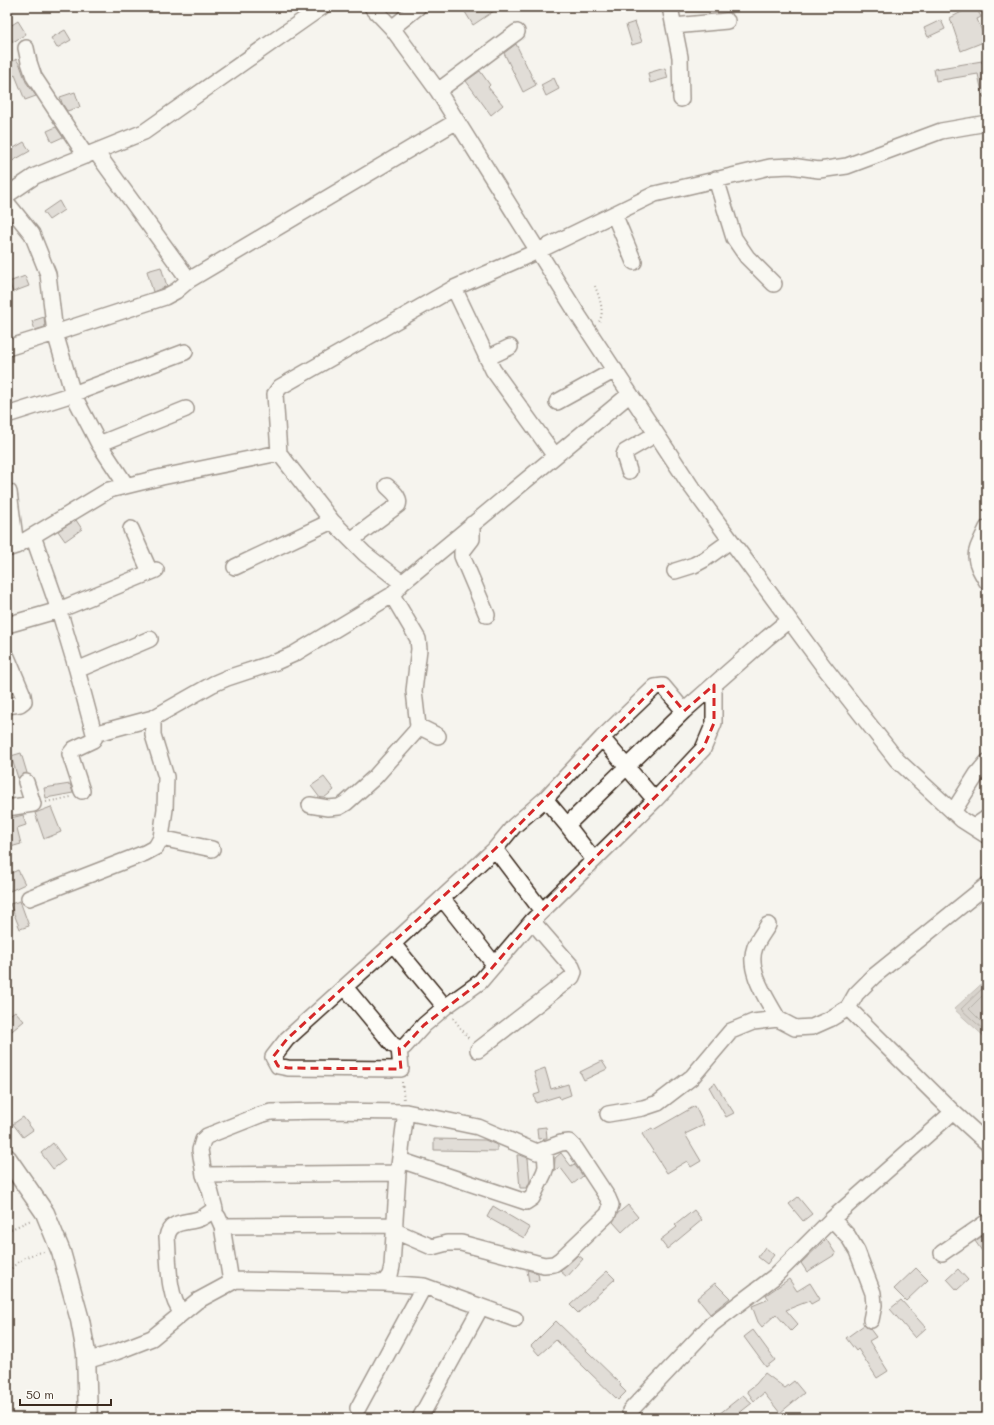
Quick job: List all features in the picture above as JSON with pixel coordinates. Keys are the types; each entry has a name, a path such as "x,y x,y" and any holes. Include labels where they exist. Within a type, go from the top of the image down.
{"street":[{"path":"7,195 36,176 144,132 322,7"},
{"path":"372,7 392,28 438,91 590,333 690,485 824,668 897,760 962,820 987,836"},
{"path":"392,28 418,7"},
{"path":"670,7 680,57 681,99"},
{"path":"674,26 726,21"},
{"path":"438,91 516,32"},
{"path":"26,48 34,77 91,154 189,280"},
{"path":"7,348 165,297 176,291 189,280 457,121"},
{"path":"402,583 365,554 332,521 279,454 275,394 277,389 454,288 538,251 655,194 770,166 791,166 819,170 847,166 941,131 987,123"},
{"path":"716,179 734,238 746,257 774,284"},
{"path":"7,203 32,234 48,274 55,333 73,394 98,444 126,485"},
{"path":"614,214 634,262"},
{"path":"454,288 493,370 554,456"},
{"path":"487,358 510,347"},
{"path":"7,415 73,394 185,352"},
{"path":"557,402 615,370"},
{"path":"94,734 153,718 213,684 276,662 294,654 392,595 402,583 630,394"},
{"path":"98,444 186,409"},
{"path":"629,471 624,455 625,452 656,434"},
{"path":"10,492 12,548 109,490 126,485 279,454"},
{"path":"352,540 400,502 399,498 387,486"},
{"path":"235,567 332,521"},
{"path":"472,524 472,539 462,552 462,556 487,615"},
{"path":"987,528 976,552 977,565 987,582"},
{"path":"7,625 59,610 153,571 131,529"},
{"path":"33,536 59,610 95,737 93,740 74,749 70,754 82,791"},
{"path":"675,571 694,565 705,559 730,540"},
{"path":"310,805 328,808 339,807 346,803 375,778 416,731 418,726 414,691 419,649 418,639 392,595"},
{"path":"567,825 684,711 789,620"},
{"path":"77,670 150,639"},
{"path":"7,657 23,695 24,701 20,704 7,706"},
{"path":"345,987 393,1045 399,1048 404,1047 424,1025 445,1007 480,982 537,916 655,800 703,749 714,722 714,685"},
{"path":"399,1048 400,1069 288,1068 278,1066 274,1057 287,1039 393,944 495,849 514,826 545,799 602,738 655,687 663,686 684,711"},
{"path":"29,898 145,853 156,847 161,838 165,808 166,777 153,735 153,718"},
{"path":"418,726 438,736"},
{"path":"602,738 655,800"},
{"path":"953,812 977,774 987,762"},
{"path":"7,808 33,804 26,782"},
{"path":"545,799 594,860"},
{"path":"974,827 987,818"},
{"path":"161,838 212,849"},
{"path":"478,1050 572,977 574,972 495,849"},
{"path":"608,1114 643,1108 658,1103 692,1077 731,1031 753,1022 778,1019 795,1028 812,1027 830,1019 848,1008 856,994 874,976 987,885"},
{"path":"442,898 494,964"},
{"path":"768,925 755,946 752,958 754,971 778,1019"},
{"path":"393,944 445,1007"},
{"path":"848,1008 953,1112 987,1143"},
{"path":"222,1226 395,1228 432,1247 447,1243 461,1243 544,1265 554,1264 561,1259 608,1214 611,1205 575,1148 569,1142 561,1143 537,1152 478,1127 406,1112 324,1111 271,1112 260,1114 207,1136 203,1140 200,1150 204,1175 222,1226 231,1282"},
{"path":"384,1283 390,1276 399,1166 406,1112"},
{"path":"630,1410 712,1324 774,1277 832,1219 953,1112"},
{"path":"204,1175 399,1166 526,1202 532,1198 546,1167 545,1150"},
{"path":"7,1158 47,1217 59,1247 80,1320 86,1361 88,1418"},
{"path":"182,1313 176,1305 171,1291 167,1237 168,1231 174,1225 200,1218 215,1209"},
{"path":"832,1219 848,1236 857,1251 873,1292 874,1305 871,1320"},
{"path":"942,1253 987,1222"},
{"path":"86,1361 116,1352 152,1338 197,1301 236,1280 384,1283 424,1286 515,1319"},
{"path":"358,1408 424,1286"},
{"path":"420,1418 481,1307"}],"path":[{"path":"590,333 600,321 602,315 595,286"},
{"path":"33,804 79,795 82,791"},
{"path":"445,1007 478,1050"},
{"path":"400,1069 406,1112"},
{"path":"7,1232 47,1217"},
{"path":"7,1275 14,1266 30,1255 59,1247"}],"highlighted area":[{"path":"714,685 714,723 703,749 532,921 480,982 424,1025 404,1047 399,1048 401,1069 288,1068 278,1066 273,1057 287,1039 495,849 655,687 663,686 684,711"}],"water":[{"path":"987,979 987,1039 954,1009"}],"building":[{"path":"462,7 500,7 473,25"},
{"path":"971,7 976,7 981,17 977,19 986,41 961,51 950,18"},
{"path":"941,20 945,29 928,37 924,28"},
{"path":"18,21 26,34 13,42 7,28"},
{"path":"635,22 642,42 632,45 626,25"},
{"path":"65,30 71,40 57,48 51,38"},
{"path":"516,44 536,85 523,92 504,53"},
{"path":"16,59 20,65 26,82 36,96 25,100 15,75 7,80 7,66"},
{"path":"982,61 982,63 987,62 987,97 983,97 978,74 936,81 934,69"},
{"path":"665,68 668,78 650,83 648,73"},
{"path":"480,71 490,85 488,87 503,105 491,115 466,81"},
{"path":"554,78 559,89 546,96 541,85"},
{"path":"75,92 80,107 67,111 60,97"},
{"path":"56,127 63,137 52,142 47,131"},
{"path":"24,142 30,151 7,164 7,152"},
{"path":"59,201 64,210 49,220 43,212"},
{"path":"161,267 167,286 153,292 147,271"},
{"path":"25,276 29,286 13,292 9,282"},
{"path":"44,317 45,327 35,330 32,321"},
{"path":"76,520 82,529 65,541 58,531"},
{"path":"21,753 27,773 18,778 11,756"},
{"path":"324,777 334,790 324,798 320,798 311,786"},
{"path":"70,784 73,793 46,798 44,788"},
{"path":"51,807 61,832 44,839 35,813"},
{"path":"23,815 26,825 17,828 21,844 7,848 7,819"},
{"path":"18,870 25,884 10,891 7,884 7,875"},
{"path":"20,901 29,926 20,929 10,904"},
{"path":"15,1011 24,1021 7,1035 7,1017"},
{"path":"602,1061 607,1069 584,1080 580,1072"},
{"path":"545,1068 551,1089 568,1084 571,1095 560,1099 559,1096 536,1103 534,1095 540,1093 534,1072"},
{"path":"715,1083 734,1113 726,1117 709,1087"},
{"path":"695,1106 704,1125 685,1134 701,1161 691,1167 687,1161 667,1173 642,1134 652,1128 653,1130"},
{"path":"23,1117 33,1130 23,1137 13,1124"},
{"path":"546,1127 547,1138 538,1139 537,1128"},
{"path":"434,1139 485,1140 497,1145 497,1151 434,1150"},
{"path":"53,1143 65,1160 53,1169 41,1153"},
{"path":"561,1153 571,1166 574,1164 583,1176 573,1184 560,1167 554,1171 555,1158"},
{"path":"517,1155 528,1158 530,1181 527,1188 520,1188"},
{"path":"798,1197 812,1214 803,1221 789,1204"},
{"path":"628,1205 638,1217 622,1232 613,1222 617,1214"},
{"path":"493,1206 530,1228 524,1238 487,1217"},
{"path":"694,1210 702,1220 667,1249 660,1240 677,1227 675,1225"},
{"path":"987,1233 987,1258 975,1241"},
{"path":"826,1239 836,1254 807,1272 801,1263"},
{"path":"765,1247 774,1255 767,1264 758,1257"},
{"path":"578,1255 583,1259 567,1277 560,1271"},
{"path":"916,1268 928,1280 906,1301 894,1289"},
{"path":"958,1269 968,1280 957,1290 947,1279"},
{"path":"527,1270 538,1273 539,1280 529,1282"},
{"path":"607,1271 615,1279 578,1313 570,1305"},
{"path":"789,1279 797,1291 810,1283 820,1299 811,1304 809,1301 786,1310 798,1324 791,1331 776,1314 762,1327 758,1322 752,1306 769,1299 766,1295"},
{"path":"715,1283 730,1298 710,1314 697,1298"},
{"path":"901,1300 926,1328 915,1338 890,1309"},
{"path":"556,1321 621,1384 620,1386 626,1392 618,1400 556,1340 539,1355 531,1346"},
{"path":"864,1325 870,1329 876,1337 869,1341 888,1371 877,1378 858,1349 856,1351 846,1338"},
{"path":"753,1330 775,1360 766,1367 744,1337"},
{"path":"765,1373 785,1388 794,1381 804,1393 780,1413 764,1393 754,1401 747,1391 756,1384"},
{"path":"743,1395 752,1403 733,1418 714,1418"}]}
